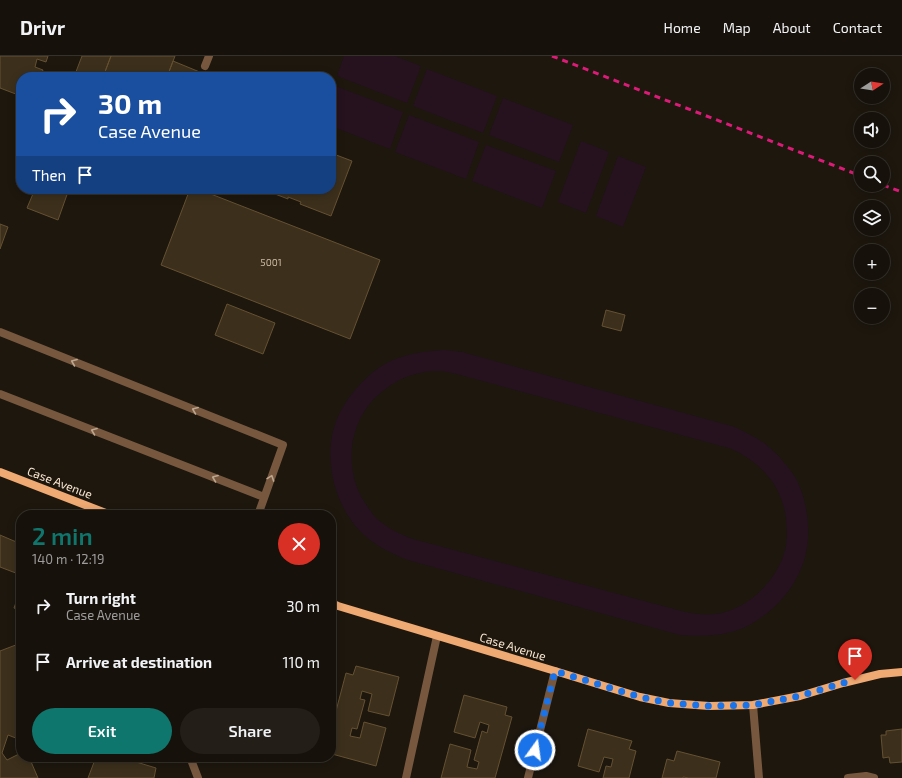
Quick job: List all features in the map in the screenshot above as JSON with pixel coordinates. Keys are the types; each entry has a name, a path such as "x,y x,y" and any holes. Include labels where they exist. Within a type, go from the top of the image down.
{"street":[{"name":"Case Avenue","path":"0,472 98,510"},
{"name":"Case Avenue","path":"336,605 640,697 669,703 709,706 753,705 800,696 880,674 902,672"}],"lane":[{"path":"205,66 209,56"},
{"path":"0,332 283,445 260,510"},
{"path":"0,394 264,497"},
{"path":"406,778 437,636"},
{"path":"528,778 555,671"},
{"path":"753,705 760,778"},
{"path":"192,762 198,778"},
{"path":"848,778 866,776 874,778"}],"shaded area":[{"path":"344,56 395,56 421,66 407,103 337,76"},
{"path":"427,69 497,96 483,133 413,106"},
{"path":"336,86 403,112 390,149 336,128"},
{"path":"503,98 573,125 559,162 489,135"},
{"path":"409,115 479,142 466,179 395,152"},
{"path":"581,141 609,152 586,213 558,202"},
{"path":"486,145 556,171 542,208 472,181"},
{"path":"618,156 646,167 623,227 596,216"},
{"path":"445,350 462,352 735,427 761,441 776,454 795,477 803,495 807,516 808,537 805,557 798,576 786,594 772,609 756,621 738,630 729,633 700,636 680,635 408,560 375,544 359,530 345,511 340,501 331,466 330,455 333,430 340,412 349,398 362,382 383,365 398,358 421,352","holes":["430,371 443,371 729,448 754,462 773,482 780,496 785,512 787,527 786,546 781,562 775,573 759,592 750,600 739,606 716,614 697,614 413,539 387,527 374,516 359,493 354,479 352,449 360,420 368,406 378,395 403,378"]}],"building":[{"path":"0,56 48,56 46,62 37,59 35,67 43,70 42,72 16,72 16,94 0,88"},
{"path":"82,56 111,56 105,72 76,72"},
{"path":"111,56 175,56 169,72 105,72"},
{"path":"173,61 200,72 169,72"},
{"path":"336,155 352,161 331,216 300,204 301,202 288,197 288,199 275,194 336,194"},
{"path":"33,194 67,194 58,220 27,208"},
{"path":"188,194 211,194 380,260 350,339 161,265"},
{"path":"0,224 8,227 0,249"},
{"path":"227,304 275,323 263,354 215,335"},
{"path":"606,310 625,315 621,331 602,326"},
{"path":"0,535 16,542 16,573 0,567"},
{"path":"16,645 16,738 8,735 2,753 7,760 16,756 16,762 31,762 38,778 0,778 0,651"},
{"path":"356,666 399,677 389,716 368,711 372,694 362,691 360,699 365,700 357,729 352,728 350,736 360,738 364,722 386,728 376,766 336,755 336,711 346,673 353,675"},
{"path":"464,695 507,707 505,715 512,717 495,778 441,778 450,744 471,750 467,767 477,769 479,762 474,760 482,731 487,733 489,725 480,722 475,738 454,732"},
{"path":"588,729 632,741 629,749 636,751 629,778 603,778 606,766 611,767 613,759 604,757 599,772 578,766"},
{"path":"902,729 902,762 890,763 889,757 883,758 881,735 886,735 886,731"},
{"path":"677,751 720,762 716,778 662,778 667,759 674,761"},
{"path":"94,762 136,762 156,768 154,778 88,778"}],"railway":[{"path":"552,56 854,173"},
{"path":"890,188 902,192"}],"route":[{"path":"535,750 555,671 640,697 669,703 709,706 753,705 800,696 855,680"}]}
